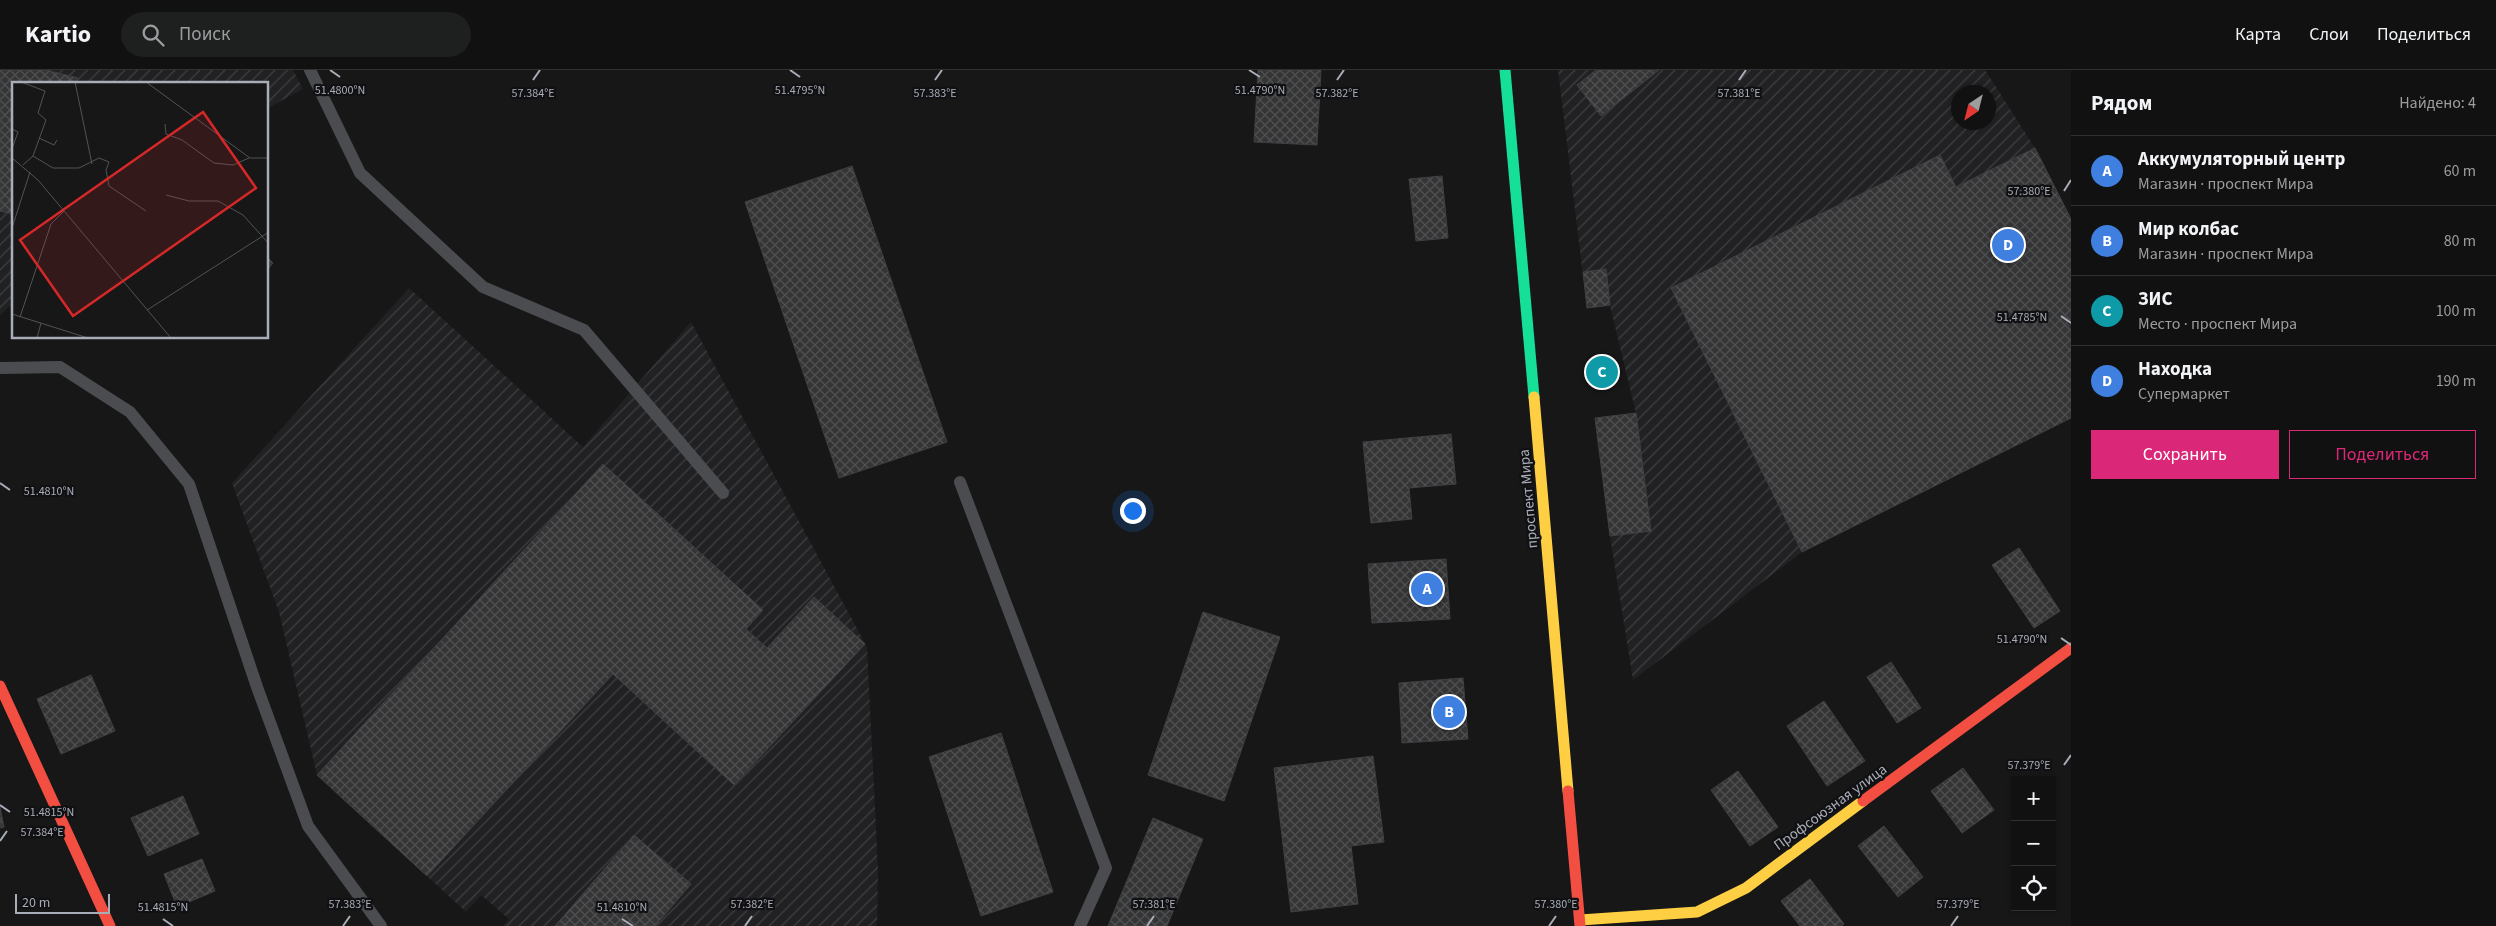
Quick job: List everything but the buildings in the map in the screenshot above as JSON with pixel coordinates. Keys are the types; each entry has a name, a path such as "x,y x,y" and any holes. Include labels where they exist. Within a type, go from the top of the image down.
{"main road":[{"name":"проспект Мира","path":"1505,70 1580,923"},
{"name":"Профсоюзная улица","path":"1580,923 1697,912 1746,888 2071,648"},
{"path":"0,686 110,926"}],"lane":[{"path":"310,70 360,173 483,287 584,330 723,493"},
{"path":"0,368 60,367 130,412 189,484 257,687 308,826 381,926"},
{"path":"960,482 1106,868 1080,926"}],"shaded area":[{"path":"0,70 293,70 303,89 269,107 269,82 12,82 12,305 0,315"},
{"path":"1558,70 1985,70 1995,85 1951,85 1951,130 1996,130 1996,87 2035,148 2071,219 2071,418 1802,552 1633,680 1610,536 1595,418 1636,413 1610,306 1587,308"},
{"path":"409,288 583,447 691,322 867,647 878,870 877,926 503,926 509,919 481,895 466,912 317,775 279,612 232,483"}],"traffic: fast":[{"path":"1505,70 1534,397"}],"traffic: slow":[{"path":"1534,397 1568,791"},
{"path":"1580,920 1697,912 1746,888 1863,801"}],"traffic: jam":[{"path":"1863,801 2071,648"},
{"path":"0,686 110,926"},
{"path":"1568,791 1580,926"}],"place":[{"name":"Находка","path":"2008,245"},
{"name":"ЗИС","path":"1602,372"},
{"name":"Аккумуляторный центр","path":"1427,589"},
{"name":"Мир колбас","path":"1449,712"}]}
